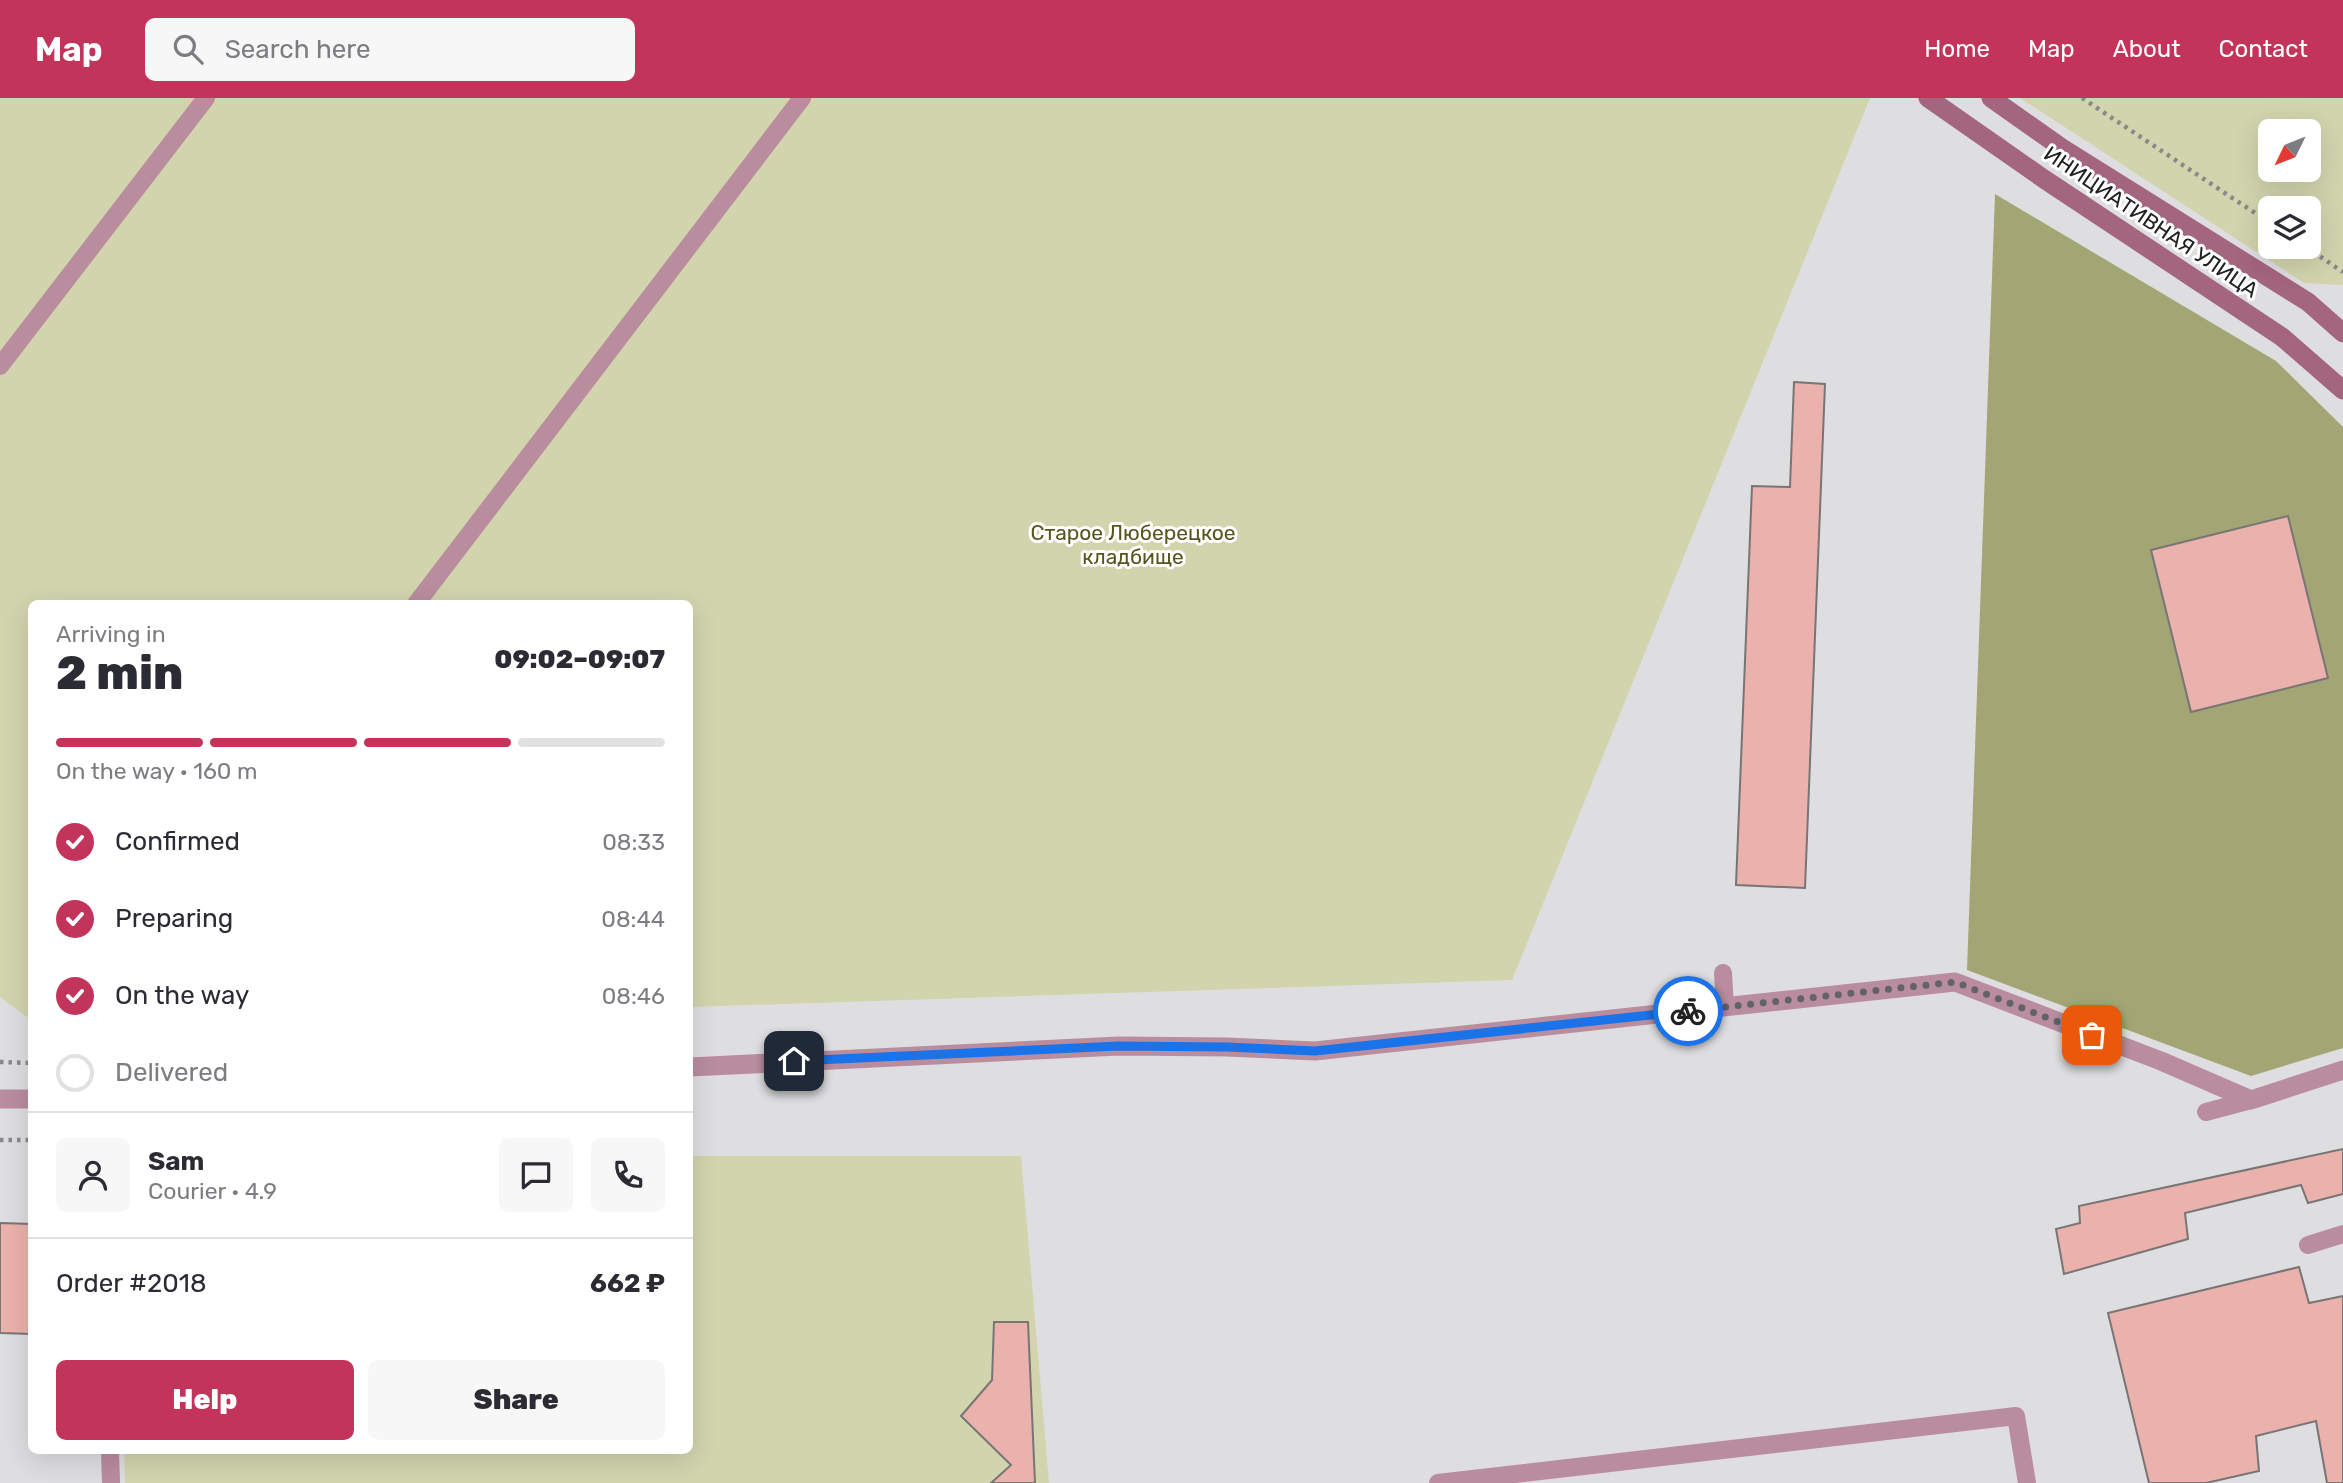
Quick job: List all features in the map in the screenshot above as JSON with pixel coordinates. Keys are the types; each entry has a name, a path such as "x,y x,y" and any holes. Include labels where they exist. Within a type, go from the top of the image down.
{"main road":[{"name":"ИНИЦИАТИВНАЯ УЛИЦА","path":"1928,98 2044,180 2282,337 2343,390"},
{"name":"ИНИЦИАТИВНАЯ УЛИЦА","path":"1991,98 2062,148 2308,303 2343,333"}],"street":[{"path":"693,1067 1119,1046 1315,1051 1955,982 2161,1061 2251,1100 2343,1070"},
{"path":"0,1099 28,1099"}],"lane":[{"path":"0,366 206,98"},
{"path":"419,600 802,98"},
{"path":"1723,973 1725,1007"},
{"path":"2206,1112 2251,1100"},
{"path":"2308,1245 2343,1234"},
{"path":"1438,1483 2016,1416 2027,1483"},
{"path":"110,1454 111,1483"}],"path":[{"path":"2082,98 2258,215"},
{"path":"2321,257 2343,272"},
{"path":"0,1062 28,1063"},
{"path":"0,1140 28,1140"}],"green space":[{"name":"Старое Люберецкое кладбище","path":"0,98 1870,98 1512,980 693,1007 693,600 28,600 28,1018 0,997"},
{"path":"2020,98 2343,98 2343,285 2304,283 2267,259 2321,259 2321,196 2258,196 2258,253"},
{"path":"1995,194 2276,361 2343,427 2343,1048 2251,1076 1967,970"},
{"path":"693,1156 1021,1156 1049,1483 125,1483 124,1454 693,1454"}],"building":[{"path":"1794,382 1825,384 1805,888 1736,885 1752,486 1790,487"},
{"path":"2288,516 2328,678 2191,712 2151,550"},
{"path":"2343,1149 2343,1194 2308,1203 2301,1185 2185,1213 2188,1239 2064,1274 2056,1229 2080,1223 2079,1206"},
{"path":"0,1223 28,1224 28,1334 0,1333"},
{"path":"2299,1267 2309,1303 2343,1296 2343,1483 2327,1483 2316,1421 2256,1436 2259,1471 2206,1483 2149,1483 2108,1313"},
{"path":"994,1322 1028,1322 1035,1483 991,1483 1011,1465 961,1416 992,1380"}],"way so far":[{"path":"1688,1011 1955,982 2092,1035"}],"route":[{"path":"794,1061 1119,1046 1315,1051 1688,1011"}]}
